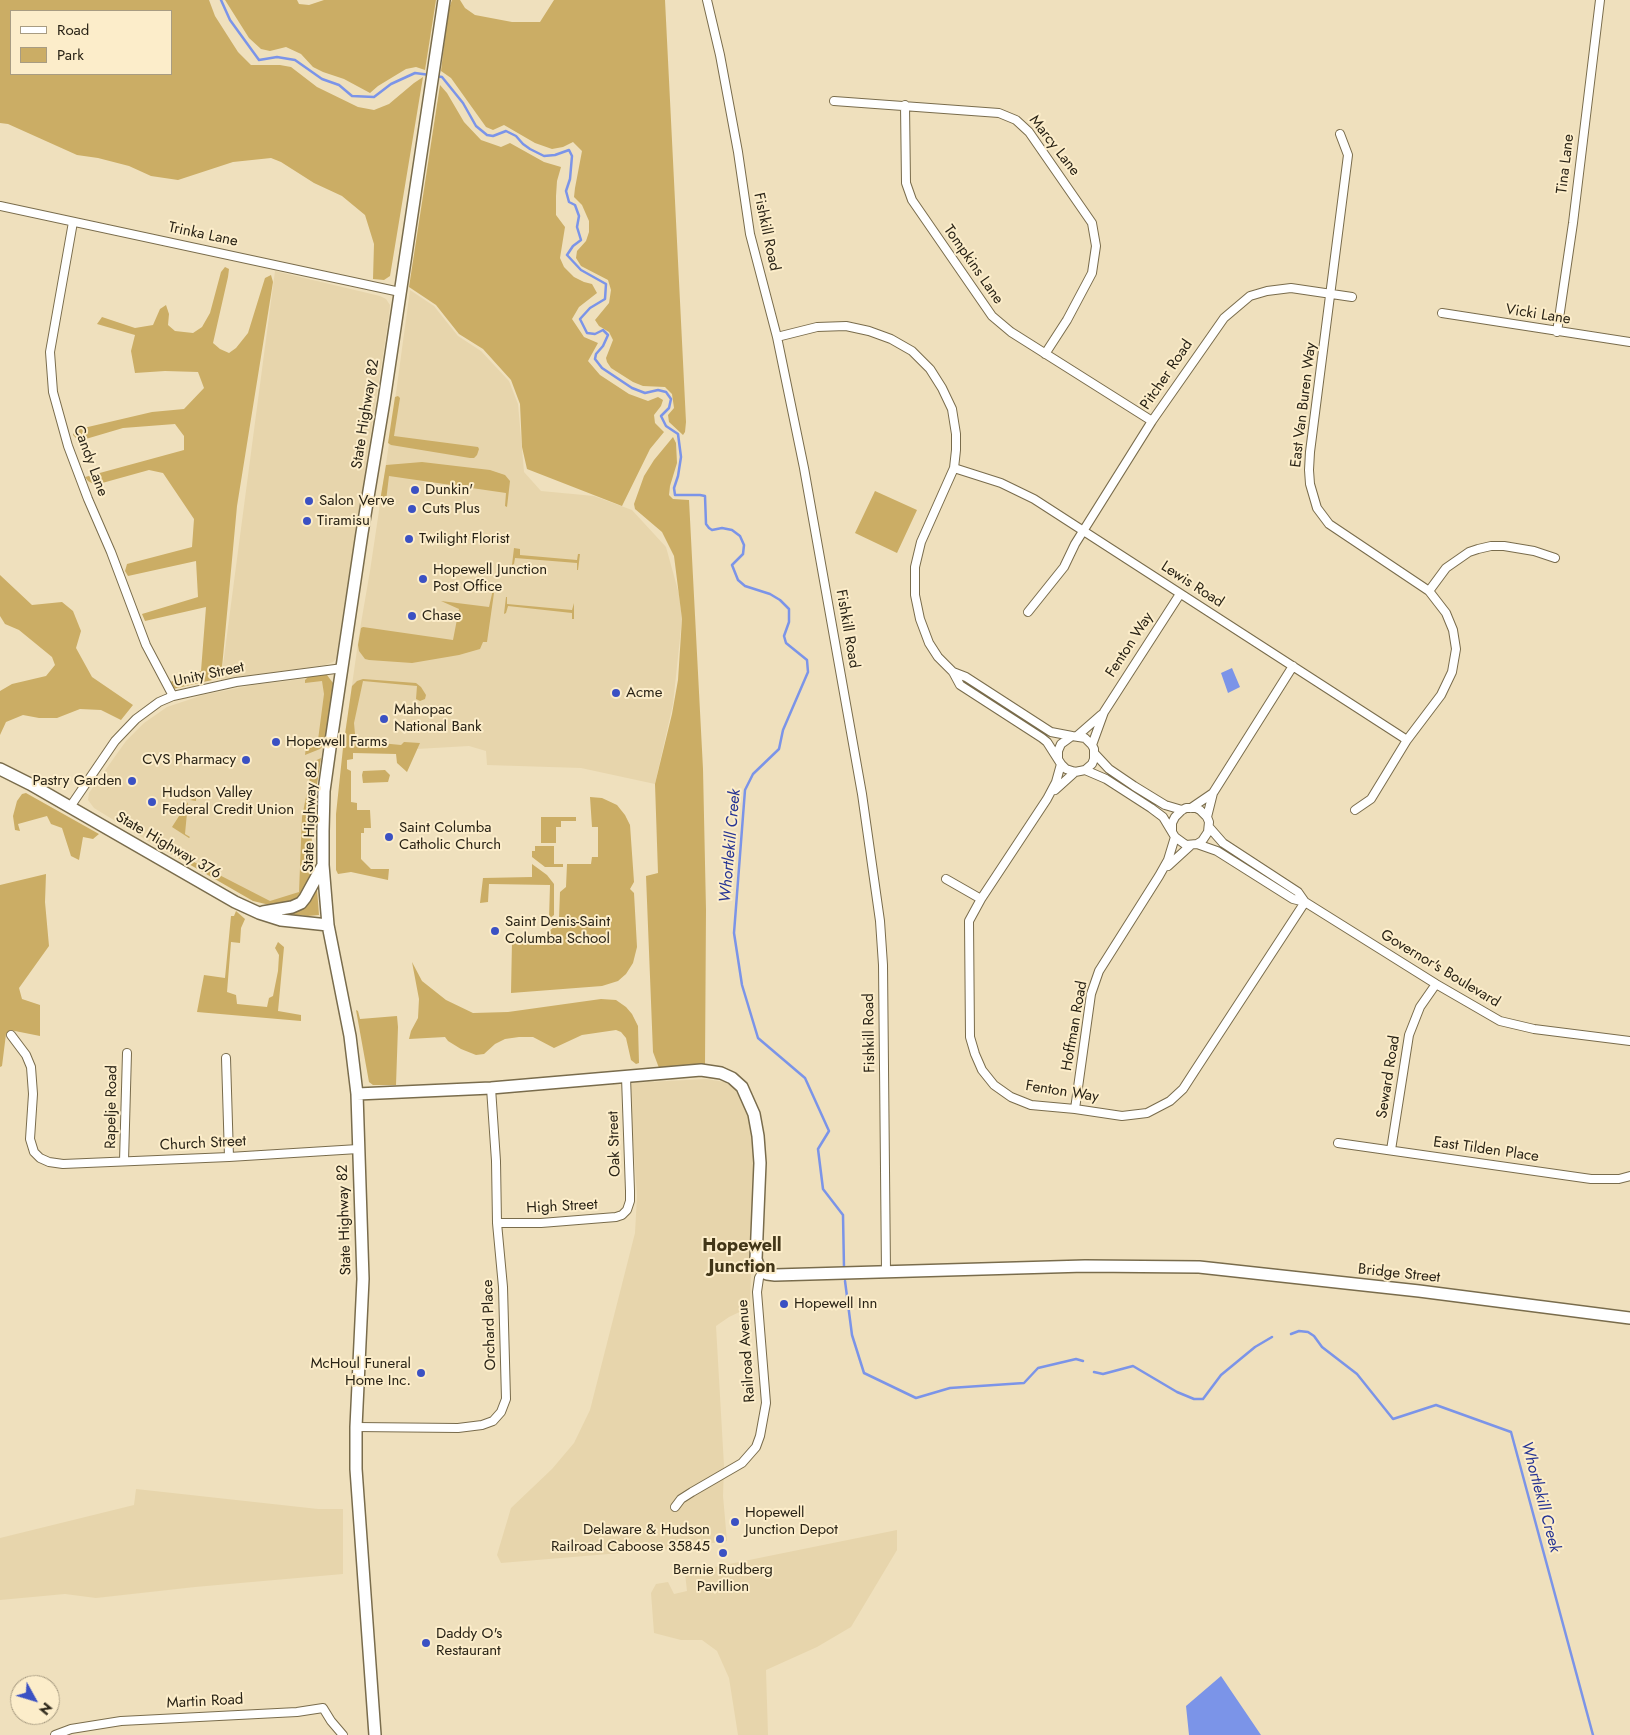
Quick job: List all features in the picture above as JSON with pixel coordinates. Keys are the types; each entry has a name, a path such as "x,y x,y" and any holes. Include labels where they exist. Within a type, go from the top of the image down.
{"main road":[{"name":"State Highway 82","path":"376,1735 356,1468 356,1427 363,1279 357,1094 350,1036 328,925 322,865 324,791 444,0"},
{"name":"State Highway 376","path":"0,769 235,902 281,920 328,925"},
{"path":"259,913 292,908 300,903 306,898 322,865"},
{"path":"357,1094 491,1088 709,1070 732,1078 742,1087 754,1114 758,1136 760,1163 756,1259 763,1271"},
{"name":"Bridge Street","path":"763,1271 774,1275 1086,1266 1199,1268 1419,1291 1630,1318"}],"street":[{"name":"Fishkill Road","path":"707,0 733,123 750,234 777,337 804,468 862,794 880,921 883,965 886,1272"},
{"name":"Tina Lane","path":"1557,332 1573,223 1600,0"},
{"name":"Marcy Lane","path":"834,100 999,113 1016,120 1029,132 1092,223 1096,246 1092,274 1067,320 1045,354"},
{"name":"Tompkins Lane","path":"905,105 906,183 912,200 992,316 1011,332 1152,421"},
{"name":"East Van Buren Way","path":"1340,134 1348,155 1310,461 1309,477 1313,496 1323,516 1336,530 1429,591 1450,621 1456,649 1455,661 1442,696 1407,740 1371,799 1355,810"},
{"name":"Trinka Lane","path":"0,206 400,292"},
{"name":"Candy Lane","path":"73,222 50,352 53,392 68,446 88,499 111,552 146,645 173,696"},
{"name":"Pitcher Road","path":"1028,612 1064,567 1084,530 1152,421 1212,332 1240,302 1267,290 1291,288 1352,297"},
{"name":"Vicki Lane","path":"1442,313 1630,342"},
{"path":"777,337 817,328 846,326 869,330 892,339 912,351 930,369 952,409 956,434 954,468 921,542 915,568 915,595 920,619 926,635 938,657 952,672 960,685 1042,738 1047,742 1066,769 1076,772 1085,770 1092,764 1095,754"},
{"name":"Lewis Road","path":"954,468 1001,483 1034,499 1407,740"},
{"path":"1429,591 1446,568 1469,552 1478,549 1504,546 1534,551 1555,558"},
{"name":"Fenton Way","path":"1074,736 1091,725 1104,712 1180,594"},
{"path":"1085,770 1106,779 1151,808 1163,817 1180,842 1194,845 1206,837 1209,827 1207,817 1213,793 1294,666"},
{"name":"Unity Street","path":"70,807 115,741 136,719 159,702 173,696 236,682 343,668"},
{"path":"952,672 966,677 1051,732 1086,738 1092,745 1095,754 1109,770 1165,805 1182,810"},
{"name":"Fenton Way","path":"1092,745 1104,712"},
{"path":"1060,761 1058,751 1061,744 1074,736"},
{"name":"Fenton Way","path":"1060,761 1056,782 1047,799 981,899 969,921 970,1037 982,1070 994,1085 1011,1097 1031,1105 1075,1108 1122,1116 1147,1113 1170,1101 1183,1089 1305,902"},
{"name":"Fenton Way","path":"1047,799 1061,783 1076,772"},
{"path":"1174,834 1172,823 1175,816 1182,810 1191,808 1213,793"},
{"path":"1191,808 1200,810 1207,817"},
{"name":"Governor's Boulevard","path":"1209,827 1223,843 1298,892 1305,902"},
{"name":"Hoffman Road","path":"1075,1108 1091,994 1099,972 1168,860 1174,834"},
{"name":"Hoffman Road","path":"1159,876 1173,860 1194,845"},
{"name":"Governor's Boulevard","path":"1194,845 1217,850 1293,899 1305,902 1436,984 1500,1021 1534,1029 1630,1041"},
{"path":"946,879 981,899"},
{"name":"Seward Road","path":"1392,1150 1409,1035 1420,1007 1436,984"},
{"name":"Church Street","path":"11,1036 26,1055 31,1067 33,1094 30,1140 34,1152 40,1158 49,1162 63,1164 358,1149"},
{"name":"Rapelje Road","path":"124,1161 126,1053"},
{"path":"226,1058 229,1157"},
{"name":"Oak Street","path":"626,1077 630,1191 627,1210"},
{"name":"Orchard Place","path":"356,1427 458,1428 482,1425 493,1421 501,1412 506,1399 504,1287 497,1223 496,1161 491,1088"},
{"name":"East Tilden Place","path":"1338,1143 1591,1180 1619,1180 1630,1176"},
{"name":"High Street","path":"497,1223 542,1223 616,1217 622,1215 627,1210"},
{"name":"Railroad Avenue","path":"675,1507 681,1499 742,1463 758,1442 766,1403 757,1292 759,1278 763,1271"},
{"name":"Martin Road","path":"55,1735 71,1729 121,1721 166,1717 297,1712 323,1708 331,1722 343,1735"}],"shaded area":[{"path":"275,271 380,296 386,299 390,305 389,316 336,659 325,665 221,680"},
{"path":"410,290 434,306 458,336 481,351 509,381 518,404 524,472 541,491 594,496 632,510 666,547 679,594 682,619 673,704 655,784 581,768 487,765 486,751 469,746 399,750 343,748"},
{"path":"310,678 332,682 321,761 310,809 302,894 273,904 166,852 94,808 88,800 89,793 126,741 144,723 167,707 203,695 253,685"},
{"path":"706,1079 725,1082 740,1092 747,1109 752,1133 754,1171 750,1307 729,1317 716,1326 724,1466 723,1496 727,1541 669,1549 501,1563 497,1555 511,1508 552,1469 574,1443 590,1410 635,1233 637,1196 629,1083"},
{"path":"136,1489 318,1509 343,1509 343,1574 96,1598 65,1594 0,1600 0,1538 134,1505"},
{"path":"897,1530 897,1550 851,1627 817,1647 766,1670 768,1735 738,1735 729,1678 717,1651 702,1640 681,1640 654,1633 651,1593 656,1584 668,1582 674,1594 687,1591 685,1573"}],"green space":[{"path":"0,0 209,0 215,16 238,52 251,65 291,67 317,87 358,107 374,110 389,104 423,77 390,276 384,280 373,279 374,244 365,215 342,196 314,183 281,162 271,158 233,162 178,180 151,176 129,166 77,155 8,124 0,123"},
{"path":"225,0 297,0 299,4 309,5 324,0 436,0 425,70 416,67 406,69 370,93 344,79 313,67 301,54 286,47 270,51 261,49 249,38"},
{"path":"452,0 460,0 465,8 475,15 512,22 540,22 554,0 665,0 686,422 683,435 669,422 668,415 674,408 672,394 665,387 643,386 633,382 611,368 607,362 606,358 613,340 609,332 599,326 595,320 609,303 611,290 608,280 581,266 576,258 577,251 586,241 589,232 589,221 582,205 574,197 582,151 573,142 563,147 552,149 535,143 504,125 493,130 486,127 451,78 441,71 448,11"},
{"path":"440,85 447,93 464,122 481,140 501,147 510,143 544,162 561,167 557,181 556,196 556,215 565,227 560,258 564,267 574,277 592,284 597,293 579,307 572,319 584,337 598,343 588,361 600,375 629,394 648,401 658,397 663,400 654,415 655,423 664,432 650,449 622,506 527,469 522,447 520,404 511,380 483,349 459,334 436,305 409,287"},
{"path":"225,267 229,269 228,277 213,343 229,353 236,348 248,333 265,278 271,275 273,282 237,506 221,678 173,689 170,682 201,671 206,607 145,621 142,614 198,597 196,561 128,576 125,571 127,564 192,547 194,519 163,473 149,470 95,485 85,477 184,450 184,436 175,424 123,428 79,441 73,435 75,430 152,412 184,409 204,388 198,372 165,371 135,373 131,351 135,335 97,324 102,317 135,328 153,325 160,309 166,305 169,314 168,325 175,331 193,333 202,327 210,313 221,272"},
{"path":"398,396 400,398 394,436 478,447 477,455 474,458 470,458 388,443 395,397"},
{"path":"673,437 676,443 677,463 669,495 673,499 689,500 703,769 706,910 705,1064 665,1069 659,1068 653,1052 646,876 658,873 655,784 678,680 682,619 674,556 662,532 635,509 634,504 644,476 654,460"},
{"path":"422,462 490,470 505,475 510,481 507,507 505,506 506,493 389,476 386,501 389,502 380,501 386,465"},
{"path":"875,491 917,510 897,553 855,533"},
{"path":"514,548 520,549 520,555 577,560 578,554 580,554 578,570 577,563 515,558 512,565"},
{"path":"0,575 32,605 62,602 73,611 81,631 76,648 92,677 133,705 121,720 101,710 80,709 57,718 39,718 23,715 6,722 0,735 0,691 12,684 46,676 55,665 52,657 19,630 5,624 0,616"},
{"path":"494,585 487,642 483,642 480,649 459,655 412,663 369,660 365,659 359,651 358,645 361,628 363,627 453,640 459,609 441,601 489,607"},
{"path":"506,597 507,604 572,610 574,603 574,619 572,619 572,613 508,606 504,614"},
{"path":"327,675 333,683 326,737 324,745 320,749 305,755 306,747 314,744 315,740 318,740 324,694 322,681 305,683 305,680 308,677"},
{"path":"363,679 416,683 426,695 425,699 420,701 416,699 417,686 363,681 354,723 355,734 363,740 401,745 404,742 420,743 407,772 397,763 396,754 353,753 353,759 347,760 347,769 351,771 351,802 357,803 357,810 370,810 371,828 364,828 364,833 361,833 361,859 371,869 389,869 388,880 351,872 338,874 336,870 336,814 343,748 352,686 357,681"},
{"path":"321,758 311,824 313,863 311,880 307,889 293,903 274,906 253,901 154,844 158,836 160,837 157,843 270,901 299,892 302,817 312,767 304,766"},
{"path":"385,770 390,775 388,782 363,783 363,771"},
{"path":"26,793 99,834 93,839 83,837 79,860 71,856 62,828 51,824 47,816 18,824 20,831 15,830 13,816 17,801 22,794"},
{"path":"590,797 602,798 617,805 630,825 634,882 630,889 634,893 637,947 633,963 626,974 618,981 602,986 511,993 512,941 548,939 548,932 555,926 559,918 560,892 566,887 567,864 591,864 592,857 598,857 598,827 592,827"},
{"path":"188,802 185,834 189,838 172,827"},
{"path":"541,817 576,817 576,821 561,821 561,827 556,827 556,843 541,843"},
{"path":"535,846 554,846 554,864 563,864 563,867 545,867 532,857 532,851 535,851"},
{"path":"532,864 547,875 554,884 554,915 549,919 550,885 489,884 488,902 480,903 483,878 532,877"},
{"path":"46,874 45,902 49,946 19,988 22,999 40,1005 40,1036 10,1030 6,1034 2,1066 0,1067 0,885"},
{"path":"317,889 319,915 285,914"},
{"path":"236,911 245,919 241,928 240,943 231,942 227,992 236,995 237,1004 267,1007 269,998 273,996 278,971 279,955 275,948 278,942 284,947 278,1011 301,1015 301,1021 197,1012 204,975 225,978 231,916 234,916"},
{"path":"412,962 422,981 446,1000 473,1013 508,1012 601,999 616,1000 632,1014 638,1026 639,1063 636,1064 631,1060 626,1038 621,1032 616,1030 582,1035 554,1048 533,1037 505,1039 495,1044 484,1054 476,1055 461,1049 445,1037 409,1039 418,1018 419,999"},
{"path":"356,1010 360,1019 397,1016 396,1085 373,1085 369,1082"}],"water":[{"path":"1232,668 1240,687 1228,693 1221,673"},
{"path":"1221,1676 1261,1735 1189,1735 1186,1706"}],"waterway":[{"name":"Whortlekill Creek","path":"221,0 230,20 259,60 277,57 295,60 322,79 339,85 352,96 374,97 391,84 415,73 430,75"},
{"name":"Whortlekill Creek","path":"436,76 442,77 463,103 476,126 487,135 493,136 506,131 516,136 530,149 544,156 555,155 569,150 572,156 570,179 566,191 569,202 575,205 579,216 577,227 581,240 573,246 567,255 581,270 606,284 605,299 590,308 580,319 587,333 595,334 603,330 608,335 603,346 596,354 595,359 602,368 632,388 645,393 658,390 666,392 671,399 669,408 661,416 666,426 678,434 681,457 674,488 675,495 705,496 706,524 709,528 712,530 722,528 732,530 740,536 744,545 743,554 732,565 738,580 745,586 770,594 789,609 789,622 784,636 786,643 807,660 808,672 783,730 779,749 753,774 745,790 734,933 742,985 758,1038 805,1078 829,1131 818,1149 823,1189 843,1215 844,1268"},
{"name":"Whortlekill Creek","path":"845,1281 852,1335 864,1373 916,1398 950,1388 1024,1383 1038,1368 1076,1359 1083,1361"},
{"name":"Whortlekill Creek","path":"1291,1334 1299,1331 1308,1332 1314,1336 1322,1347 1357,1374 1393,1419 1436,1405 1511,1432 1593,1735"},
{"name":"Whortlekill Creek","path":"1094,1372 1103,1374 1133,1366 1177,1392 1194,1399 1203,1399 1221,1375 1255,1347 1272,1337"}],"place":[{"name":"Dunkin'","path":"415,490"},
{"name":"Salon Verve","path":"309,501"},
{"name":"Cuts Plus","path":"412,509"},
{"name":"Tiramisu","path":"307,521"},
{"name":"Twilight Florist","path":"409,539"},
{"name":"Hopewell Junction Post Office","path":"423,579"},
{"name":"Chase","path":"412,616"},
{"name":"Acme","path":"616,693"},
{"name":"Mahopac National Bank","path":"384,719"},
{"name":"Hopewell Farms","path":"276,742"},
{"name":"CVS Pharmacy","path":"246,760"},
{"name":"Pastry Garden","path":"132,781"},
{"name":"Hudson Valley Federal Credit Union","path":"152,802"},
{"name":"Saint Columba Catholic Church","path":"389,837"},
{"name":"Saint Denis-Saint Columba School","path":"495,931"},
{"name":"Hopewell Inn","path":"784,1304"},
{"name":"McHoul Funeral Home Inc.","path":"421,1373"},
{"name":"Hopewell Junction Depot","path":"735,1522"},
{"name":"Delaware & Hudson Railroad Caboose 35845","path":"720,1539"},
{"name":"Bernie Rudberg Pavillion","path":"723,1553"},
{"name":"Daddy O's Restaurant","path":"426,1643"}],"district":[{"name":"Hopewell Junction","path":"742,1257"}]}
